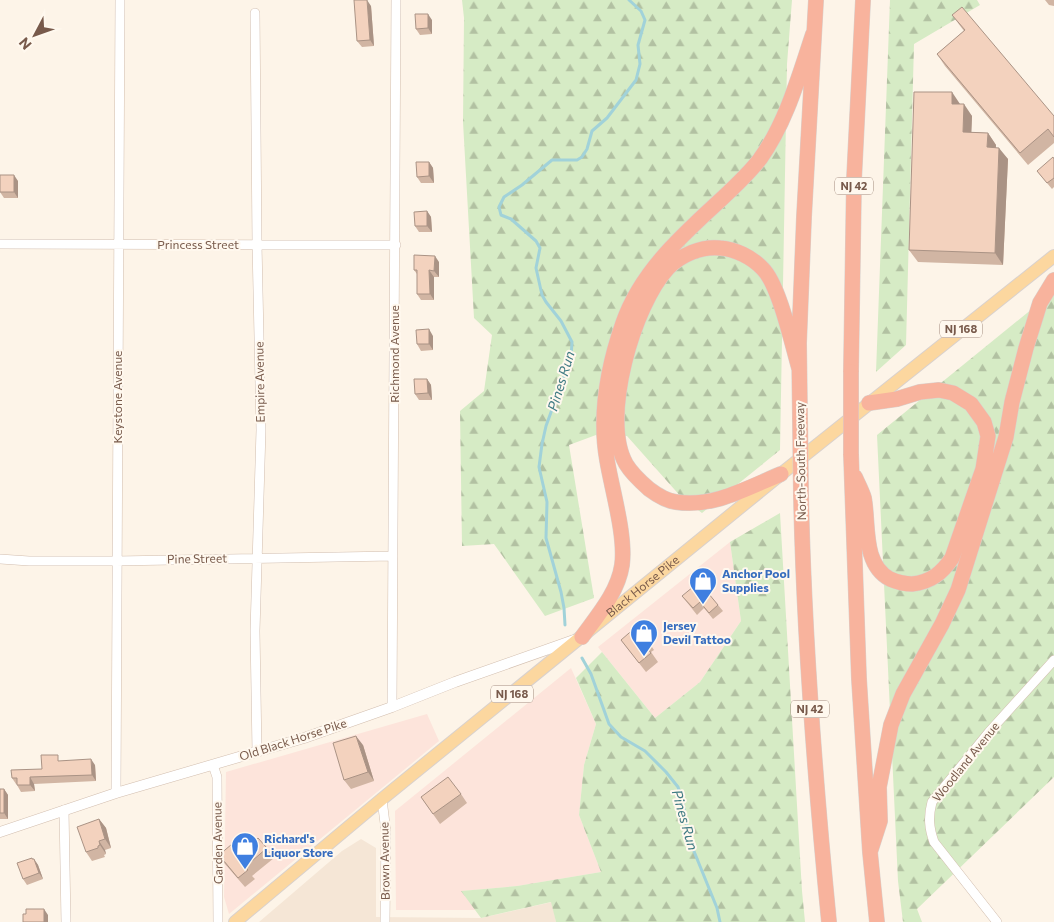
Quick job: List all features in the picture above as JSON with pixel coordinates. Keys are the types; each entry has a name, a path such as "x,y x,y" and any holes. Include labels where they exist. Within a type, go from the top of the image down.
{"highway":[{"name":"North-South Freeway","path":"816,0 804,217 799,368 801,495 810,708 829,922"},
{"name":"NJ 42","path":"863,0 854,180 851,454 859,679 876,922"},
{"path":"582,637 608,601 616,585 622,565 622,541 606,458 604,418 613,354 624,321 638,291 658,260 744,178 760,159 774,137 795,87 813,34"},
{"path":"780,474 718,500 694,503 674,502 657,495 639,480 626,463 620,444 617,419 620,384 630,340 644,305 659,280 677,260 689,254 715,248 729,249 742,254 763,269 774,285 799,368"},
{"path":"870,852 880,821 879,787 891,725 903,694 942,624 958,590 1006,437 1012,402 1026,348 1040,303 1054,280"},
{"path":"852,470 864,497 868,537 872,554 876,566 884,575 906,584 931,580 944,570 952,558 983,469 988,436 984,422 971,404 954,392 938,390 920,392 897,399 869,403"}],"main road":[{"name":"Black Horse Pike","path":"236,922 382,799 780,474 1054,256"}],"street":[{"name":"Keystone Avenue","path":"116,793 120,0"},
{"name":"Richmond Avenue","path":"392,707 396,0"},
{"name":"Empire Avenue","path":"256,12 257,244 261,430 255,632 257,752"},
{"name":"Princess Street","path":"0,244 396,245"},
{"name":"Pine Street","path":"0,559 116,561 393,556"},
{"name":"Old Black Horse Pike","path":"0,832 116,793 304,738 582,637"},
{"name":"Woodland Avenue","path":"997,922 934,842 930,832 929,816 932,802 989,732 1054,660"},
{"name":"Garden Avenue","path":"213,765 217,777 218,922"},
{"name":"Brown Avenue","path":"382,799 386,832 385,922"},
{"path":"64,810 66,922"}],"shaded area":[{"path":"730,542 741,621 700,682 655,718 598,647"},
{"path":"571,668 596,724 584,765 579,815 601,872 517,886 462,891 476,910 396,910 395,811"},
{"path":"427,714 439,741 229,914 224,897 226,772"},
{"path":"361,839 376,848 376,917 481,918 552,902 556,922 259,922 342,851"}],"green space":[{"path":"462,0 792,0 787,64 780,450 702,513 682,498 627,436 596,435 569,445 594,598 545,616 494,544 462,546 460,411 484,391 492,335 474,318 463,122 464,18"},
{"path":"890,0 977,0 980,5 914,44 906,345 876,372"},
{"path":"1054,291 1054,777 917,909 922,922 903,922 898,881 877,435"},
{"path":"780,513 805,922 556,922 551,902 481,918 461,891 517,886 601,872 579,815 584,765 596,724 576,678 602,652 655,718 700,682 741,621 730,542"}],"building":[{"path":"354,0 367,0 370,40 357,41"},
{"path":"962,7 1054,116 1054,137 1048,129 1020,153 937,54 965,30 952,15"},
{"path":"415,14 428,14 428,28 416,29"},
{"path":"914,92 952,92 952,104 964,104 963,132 988,133 987,147 999,148 995,253 909,250"},
{"path":"1053,157 1054,178 1047,183 1037,171"},
{"path":"416,162 429,162 429,176 417,177"},
{"path":"0,175 14,175 14,192 0,192"},
{"path":"427,211 427,226 415,226 414,212"},
{"path":"414,255 435,256 434,271 429,270 430,294 417,294 417,270 414,270"},
{"path":"429,329 429,344 417,344 416,330"},
{"path":"414,379 427,379 428,393 415,394"},
{"name":"Anchor Pool Supplies","path":"699,582 718,605 709,613 700,602 693,608 682,596"},
{"path":"636,627 648,641 644,644 651,653 639,663 621,640"},
{"path":"356,736 368,772 344,780 333,743"},
{"path":"41,755 58,755 58,761 91,759 92,775 30,777 30,785 17,785 17,778 12,778 11,770 42,769"},
{"path":"448,777 461,794 433,814 421,797"},
{"path":"0,789 4,789 4,813 0,813"},
{"path":"99,819 105,839 99,841 100,845 98,848 86,852 77,827"},
{"path":"258,838 267,848 245,867 248,870 238,878 219,855 238,839 245,849"},
{"path":"32,858 39,873 23,879 17,863"},
{"path":"26,909 44,909 44,922 23,922 23,914 26,914"}],"waterway":[{"name":"Pines Run","path":"565,625 561,592 546,538 547,502 539,467 546,426 571,357 572,342 561,321 542,295 536,268 540,248 536,241 511,219 501,215 499,207 504,197 552,160 577,160 582,157 587,149 592,131 607,118 636,80 640,64 638,45 645,20 641,11 629,0"},
{"name":"Pines Run","path":"582,658 591,674 609,724 621,737 645,751 678,787 683,803 689,839 717,908 720,922"}],"place":[{"name":"Anchor Pool Supplies","path":"703,605"},
{"name":"Jersey Devil Tattoo","path":"644,657"},
{"name":"Richard's Liquor Store","path":"245,870"}]}
